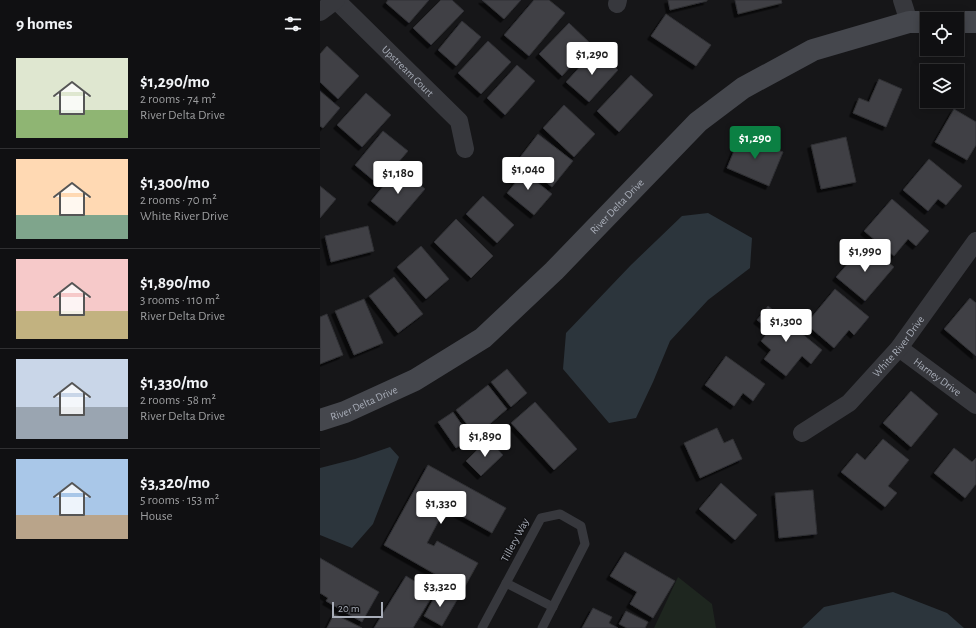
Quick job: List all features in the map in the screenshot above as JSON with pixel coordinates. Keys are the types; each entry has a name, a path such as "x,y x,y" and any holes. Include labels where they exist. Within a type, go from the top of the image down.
{"street":[{"path":"320,12 336,0"},
{"name":"Upstream Court","path":"336,0 459,121 465,149"},
{"path":"902,0 918,22"},
{"name":"River Delta Drive","path":"320,420 345,412 415,380 483,338 554,271 698,122 743,88 813,50 918,22"},
{"path":"964,22 976,22"},
{"name":"White River Drive","path":"802,433 849,403 899,348 976,241"},
{"name":"Harney Drive","path":"899,348 976,405"}],"lane":[{"name":"Tillery Way","path":"482,628 541,518 560,514 581,526 585,544 542,628"},
{"path":"506,583 553,607"}],"shaded area":[{"path":"708,213 752,238 750,268 708,300 670,341 636,418 609,423 563,369 566,333 631,265 682,216"},
{"path":"390,447 399,457 373,524 352,548 320,535 320,468 355,459"},
{"path":"678,577 712,604 716,628 654,628"},
{"path":"893,592 947,613 964,628 802,628 824,607"}],"building":[{"path":"388,0 429,0 409,23 386,3"},
{"path":"441,0 452,0 464,11 431,45 413,28"},
{"path":"482,0 521,0 504,19"},
{"path":"534,0 549,0 565,13 529,56 504,35"},
{"path":"668,0 707,0 707,1 670,10"},
{"path":"735,0 781,0 782,3 738,14"},
{"path":"666,14 711,45 696,66 651,36"},
{"path":"462,21 481,37 456,66 438,50"},
{"path":"569,23 591,44 562,76 539,54"},
{"path":"488,41 511,62 481,94 458,73"},
{"path":"327,46 359,76 338,99 320,82 320,54"},
{"path":"595,50 618,70 589,102 566,82"},
{"path":"517,65 535,81 505,115 487,98"},
{"path":"631,75 653,95 619,132 597,111"},
{"path":"879,79 902,89 886,127 853,113 859,98 869,102"},
{"path":"320,91 340,108 323,128 320,126"},
{"path":"366,93 391,115 362,147 337,125"},
{"path":"564,105 595,134 574,157 543,128"},
{"path":"954,109 976,122 976,145 967,160 935,142"},
{"path":"383,131 408,151 379,185 355,165"},
{"path":"538,134 573,161 552,187 518,160"},
{"path":"741,134 783,152 769,186 727,168"},
{"path":"846,137 856,182 821,189 811,145"},
{"path":"929,159 962,186 946,205 938,199 928,211 903,190"},
{"path":"515,165 552,194 534,215 507,193 516,182 507,175"},
{"path":"399,167 425,189 397,222 371,201"},
{"path":"320,186 336,199 320,218"},
{"path":"483,196 514,225 497,243 466,214"},
{"path":"892,199 929,231 916,246 908,239 894,256 864,231"},
{"path":"456,219 493,256 471,278 434,242"},
{"path":"368,226 374,251 331,262 325,236"},
{"path":"421,246 449,279 426,299 397,267"},
{"path":"871,248 894,267 865,301 836,277 857,253 863,258"},
{"path":"394,277 423,314 398,333 369,296"},
{"path":"835,289 869,317 854,335 849,330 834,348 806,324"},
{"path":"970,298 976,303 976,356 944,329"},
{"path":"364,299 383,343 354,355 335,311"},
{"path":"768,306 822,350 811,364 802,356 786,376 764,359 771,350 761,341 770,330 757,320"},
{"path":"327,314 343,355 320,364 320,317"},
{"path":"726,356 765,384 753,401 743,393 734,406 705,385"},
{"path":"507,369 527,393 511,407 491,382"},
{"path":"488,385 507,409 476,436 456,410"},
{"path":"911,391 938,414 911,447 883,423"},
{"path":"535,402 577,449 554,470 511,423"},
{"path":"453,412 471,438 456,448 438,422"},
{"path":"717,428 724,443 733,439 742,459 700,478 684,443"},
{"path":"488,439 503,455 481,476 466,461"},
{"path":"883,439 909,460 888,486 897,493 885,507 841,472 857,453 865,460"},
{"path":"954,448 972,462 976,458 976,484 965,498 934,473"},
{"path":"428,465 506,508 492,533 446,507 427,543 434,546 437,541 478,563 463,590 384,545"},
{"path":"721,483 757,515 735,540 699,509"},
{"path":"813,490 817,534 779,538 775,493"},
{"path":"625,552 675,581 653,618 630,604 637,592 610,576"},
{"path":"320,558 379,592 362,622 326,601 328,598 320,593"},
{"path":"406,576 434,593 413,628 374,628"},
{"path":"439,589 457,600 442,626 424,616"},
{"path":"593,608 612,617 609,623 618,628 582,628"},
{"path":"626,611 648,622 645,628 627,628 619,624"},
{"path":"334,614 362,628 327,628"}]}
